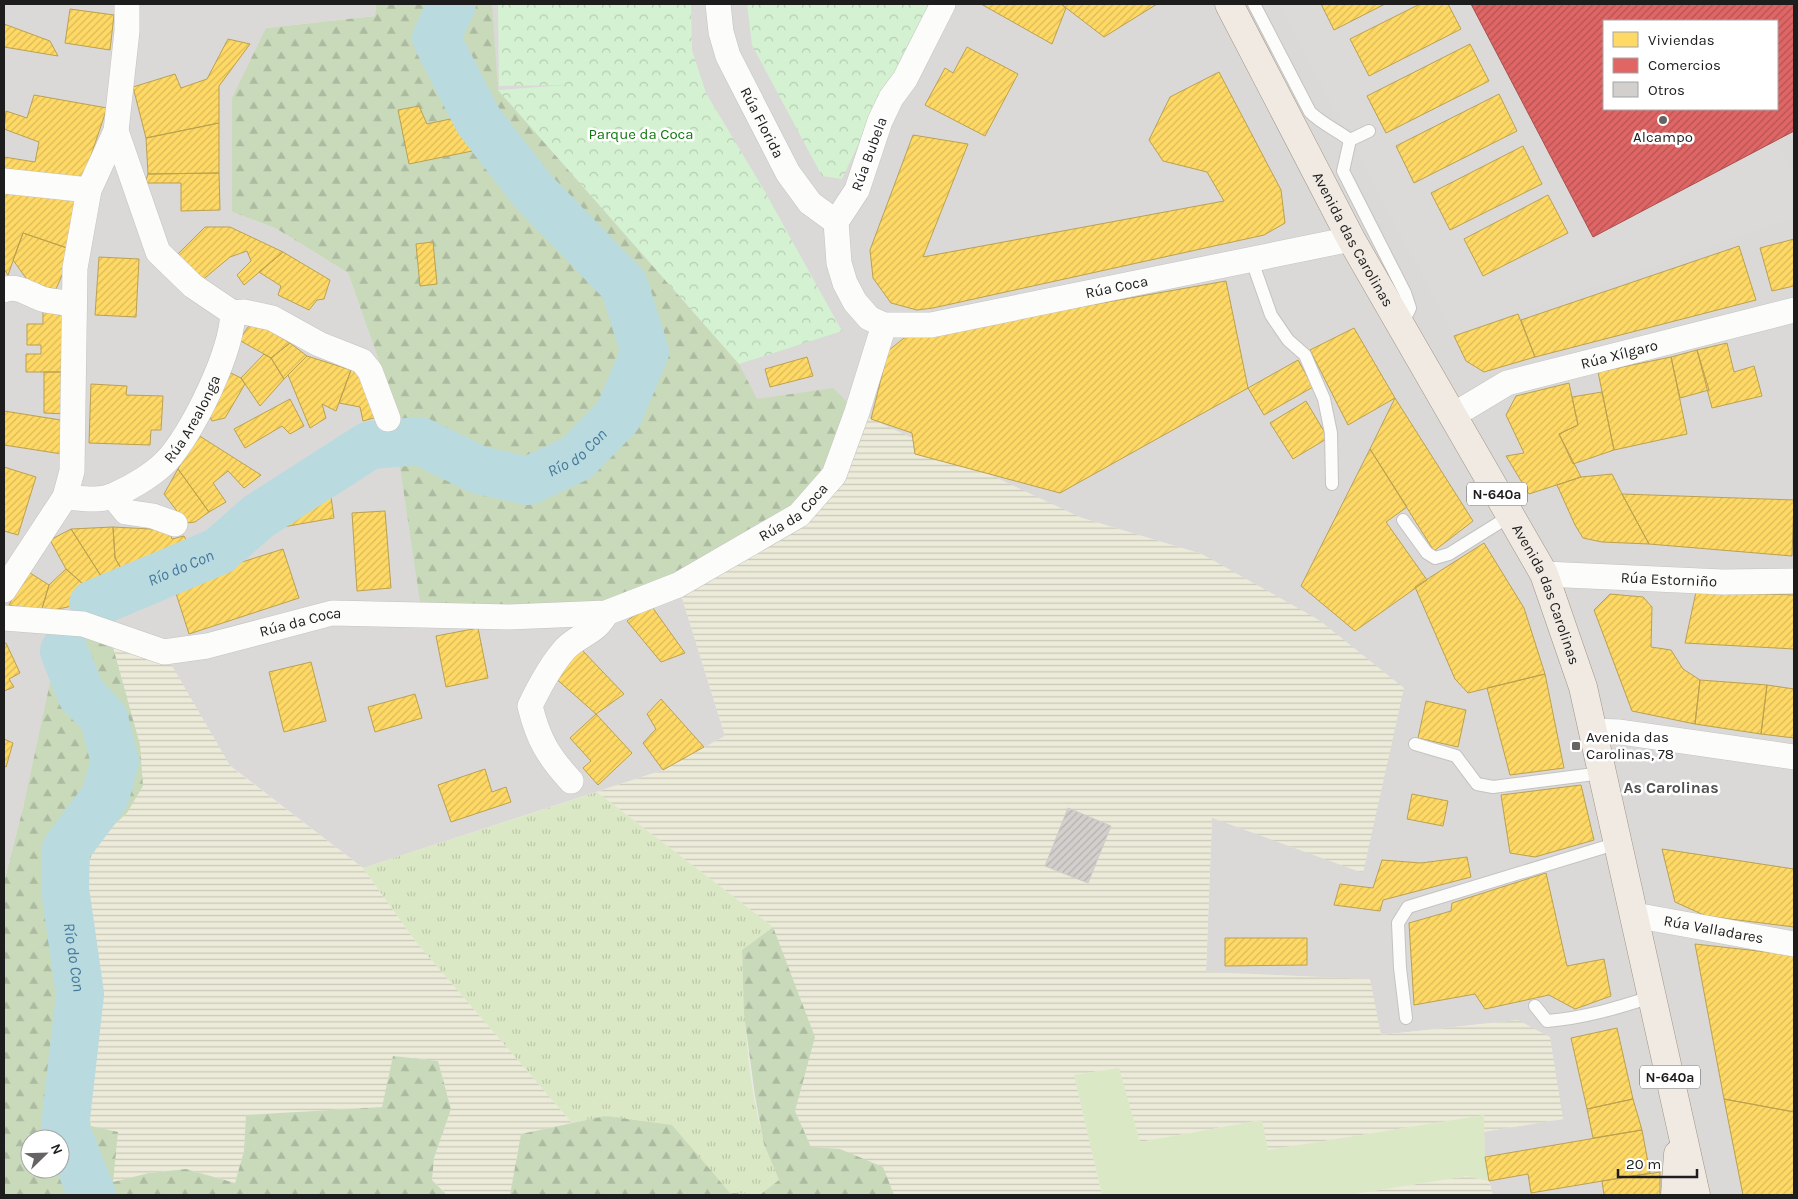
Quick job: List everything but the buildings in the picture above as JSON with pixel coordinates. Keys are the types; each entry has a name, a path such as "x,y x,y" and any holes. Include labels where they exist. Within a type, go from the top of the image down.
{"main road":[{"name":"Avenida das Carolinas","path":"1229,4 1351,239 1544,574 1583,688 1681,1127"},
{"name":"N-640a","path":"1676,1195 1681,1127"},
{"name":"N-640a","path":"1681,1127 1696,1195"}],"street":[{"path":"4,590 65,497 72,472 75,268 89,190 116,131 127,31 127,4"},
{"name":"Rúa Florida","path":"718,4 721,32 728,56 788,173 810,203 836,222"},
{"name":"Rúa Bubela","path":"836,222 857,190 880,121 891,98 905,79 943,4"},
{"path":"116,131 158,252 193,286 234,313 244,312 272,318 319,344 362,361 370,371 388,419"},
{"path":"4,181 89,190"},
{"path":"836,222 839,263 845,283 855,302 869,318 884,325"},
{"name":"Rúa Coca","path":"884,325 931,326 1351,239"},
{"path":"4,290 8,288 26,291 41,299 74,304"},
{"name":"Rúa Xílgaro","path":"1452,416 1507,383 1794,310"},
{"name":"Rúa Arealonga","path":"65,497 93,499 113,496 147,476 170,458 205,400 232,331 234,313"},
{"name":"Rúa da Coca","path":"4,618 82,624 164,652 207,646 332,613 509,616 606,612 678,586 799,515 834,475 857,412 884,325"},
{"path":"113,496 126,512 153,516 174,524"},
{"name":"Rúa Estorniño","path":"1544,574 1723,582 1794,581"},
{"path":"571,781 546,751 537,734 530,706 546,673 567,647 590,633 602,621 606,612"},
{"path":"1592,731 1620,732 1794,757"},
{"name":"Rúa Valladares","path":"1634,915 1794,944"}],"lane":[{"path":"1254,4 1310,112 1320,122 1336,129 1350,140"},
{"path":"1350,140 1369,131"},
{"path":"1350,140 1343,171 1410,308 1401,328"},
{"path":"1252,261 1271,315 1288,340 1304,355 1324,399 1332,433 1332,484"},
{"path":"1403,520 1427,553 1435,558 1449,554 1510,516"},
{"path":"1415,744 1456,756 1477,784 1493,787 1602,773"},
{"path":"1406,1018 1400,968 1398,923 1408,907 1618,843"},
{"path":"1535,1006 1547,1021 1601,1013 1652,997"}],"shaded area":[{"path":"4,4 376,4 375,16 266,28 232,212 277,229 348,273 388,387 678,585 725,736 663,770 363,868 228,764 24,804 4,882"},
{"path":"432,4 1794,4 1794,1195 1493,1195 1476,1133 1563,1119 1518,1020 1381,1035 1369,979 1206,973 1212,817 1202,554 1082,518 746,433"},
{"path":"1279,4 1471,4 1593,236 1777,140 1794,178 1792,218 1454,336"}],"green space":[{"path":"376,4 492,4 498,90 739,364 757,399 833,388 857,412 799,515 606,613 422,615 388,387 348,273 277,229 232,212 232,98 266,28 375,16"},
{"name":"Parque da Coca","path":"498,4 691,4 692,50 706,93 764,190 842,331 739,364 498,90 567,85 499,86"},
{"path":"747,4 932,4 900,71 886,85 842,179 822,176 752,45"},
{"path":"857,412 1082,518 1202,554 1319,620 1404,688 1363,873 1212,818 1206,972 1370,979 1381,1035 1518,1020 1550,1037 1563,1119 1476,1133 1454,1120 1268,1150 1261,1120 1140,1142 1118,1068 1074,1075 1102,1195 890,1195 811,1147 795,1111 773,927 597,792 663,770 725,736 678,585"},
{"path":"63,622 109,633 140,745 143,786 127,813 102,836 87,864 86,921 96,1000 87,1091 91,1126 118,1132 113,1182 149,1173 186,1169 235,1183 244,1151 246,1115 382,1107 393,1056 438,1061 451,1109 434,1158 432,1180 447,1195 4,1195 4,882 24,804"},
{"path":"109,633 164,652 231,767 363,868 416,942 572,1123 521,1134 510,1195 448,1195 432,1180 434,1158 451,1109 438,1061 393,1056 383,1107 246,1115 244,1151 235,1183 186,1169 149,1173 113,1183 85,1105 96,1000 86,921 87,864 102,836 127,813 140,745"},
{"path":"597,792 773,927 742,950 745,1019 752,1088 764,1139 779,1180 762,1194 730,1193 606,1116 572,1123 416,942 363,868"},
{"path":"773,927 815,1037 795,1111 811,1147 840,1149 883,1167 894,1195 510,1195 521,1134 605,1116 672,1125 730,1193 761,1194 779,1180 764,1144 755,1096 744,1014 742,950"},
{"path":"1119,1068 1140,1142 1262,1120 1268,1150 1484,1115 1485,1157 1489,1181 1467,1176 1348,1195 1102,1195 1074,1075"},
{"path":"1467,1176 1489,1181 1493,1195 1348,1195"}],"waterway":[{"name":"Río do Con","path":"93,604 219,551 259,516 370,445 420,441 479,470 528,481 577,458 618,416 645,352 624,285 533,191 478,120 436,38 452,4"},
{"name":"Río do Con","path":"64,651 81,694 104,718 115,762 105,797 66,849 65,889 80,994 65,1127 92,1195"}],"place":[{"name":"Alcampo","path":"1663,120"},
{"name":"Avenida das Carolinas, 78","path":"1576,746"}],"district":[{"name":"As Carolinas","path":"1671,787"}]}
